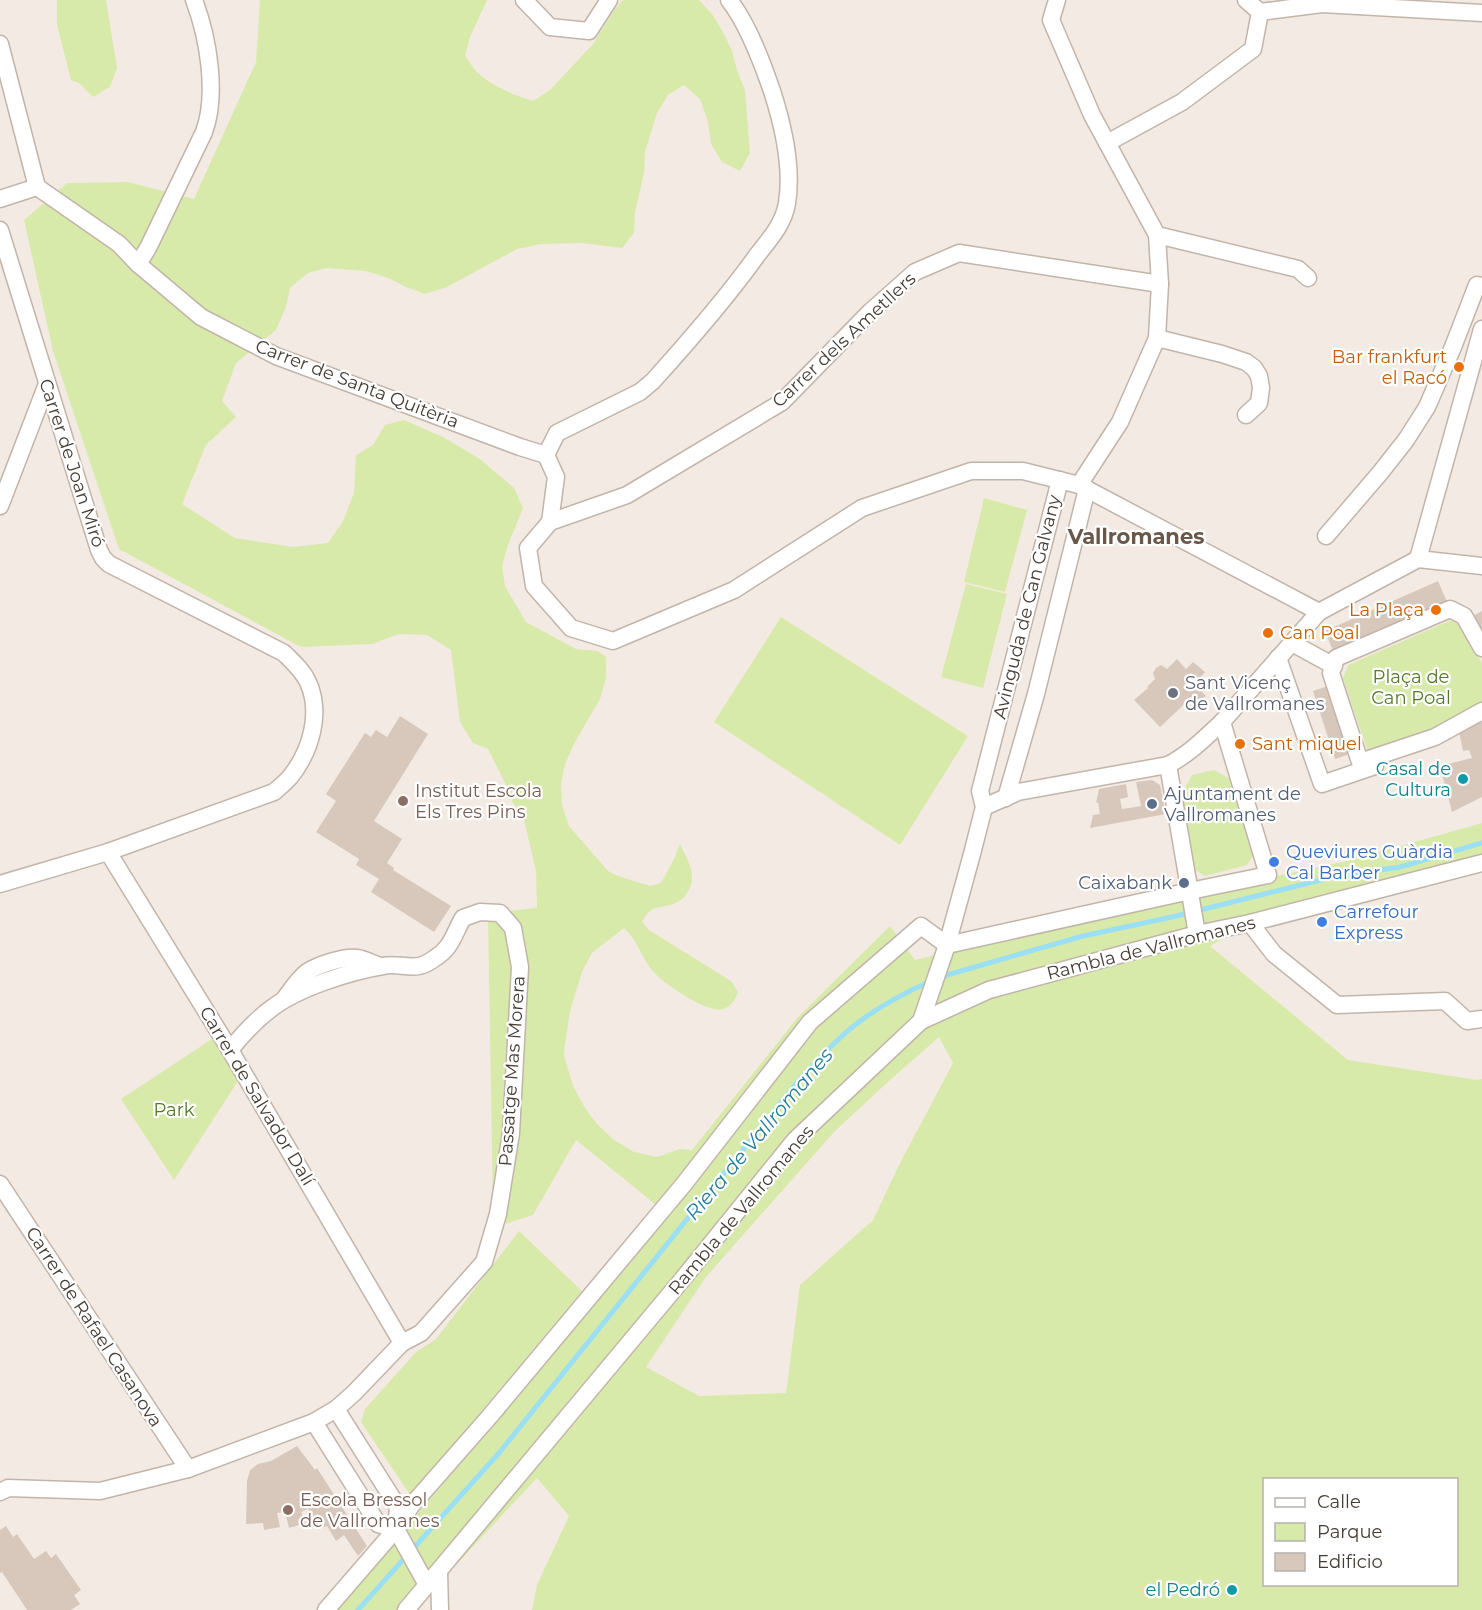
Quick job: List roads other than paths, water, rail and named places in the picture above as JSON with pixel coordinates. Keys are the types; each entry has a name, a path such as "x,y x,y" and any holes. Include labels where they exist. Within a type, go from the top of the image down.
{"street":[{"path":"138,264 148,248 208,120 211,82 195,0"},
{"path":"524,0 550,27 589,31 609,0"},
{"name":"Avinguda de Can Galvany","path":"1006,798 1036,694 1083,487 1120,422 1157,338 1160,284 1157,235 1092,115 1051,20 1057,0"},
{"path":"1246,0 1260,12 1322,4 1482,13"},
{"path":"731,1 757,53 782,119 788,181 787,204 780,225 737,284 653,381 639,392 557,433 546,455 556,477 550,522 528,548 534,586 571,628 613,641 734,590 862,508 971,471 1023,471 1060,480"},
{"path":"1107,143 1182,102 1253,49 1260,12"},
{"path":"0,44 37,188 0,199"},
{"name":"Carrer de Santa Quitèria","path":"37,188 119,244 138,264 201,317 276,356 546,455"},
{"name":"Carrer de Joan Miró","path":"0,230 103,558 109,564 284,653 300,669 308,681 312,695 314,726 310,741 290,777 274,792 108,852"},
{"path":"1157,235 1298,269 1308,278"},
{"name":"Carrer dels Ametllers","path":"550,522 627,495 782,402 870,312 915,272 959,253 1160,284"},
{"path":"1326,536 1406,440 1427,407 1478,285 1482,286"},
{"path":"1419,559 1482,329"},
{"path":"1157,338 1222,354 1246,362 1254,368 1259,376 1261,388 1259,403 1246,415"},
{"path":"0,506 47,384"},
{"name":"Avinguda de Can Galvany","path":"921,1021 947,945 984,807 980,791 1060,480 1083,487"},
{"path":"1083,487 1319,612"},
{"path":"984,807 1018,792 1168,765 1195,748 1222,722 1319,612 1419,559 1482,566"},
{"path":"1482,648 1464,616 1450,609 1336,658 1331,673 1360,762 1435,737 1482,711"},
{"path":"1292,643 1334,666"},
{"path":"1278,658 1322,784 1375,766"},
{"path":"326,1610 396,1529 411,1506 498,1407 684,1184 810,1022 921,926 947,945 1268,875 1222,722"},
{"path":"1168,765 1197,934"},
{"path":"0,884 108,852"},
{"name":"Carrer de Salvador Dalí","path":"108,852 230,1050 402,1343"},
{"name":"Rambla de Vallromanes","path":"406,1610 681,1281 795,1140 921,1021 989,990 1197,934 1482,863"},
{"name":"Passatge Mas Morera","path":"0,1492 8,1488 100,1491 188,1469 314,1422 336,1409 354,1393 402,1343 421,1333 484,1262 498,1214 511,1133 520,967 513,927 500,913 480,912 463,918 452,943 437,958 420,966 380,966 320,984 283,1001 266,1013 239,1038 230,1050"},
{"path":"1250,922 1274,954 1337,1005 1445,1001 1467,1022 1482,1019"},
{"name":"Carrer de Rafael Casanova","path":"0,1184 188,1469"},
{"path":"336,1409 398,1507 396,1529 428,1585"},
{"path":"314,1422 378,1524 396,1529"},
{"path":"440,1571 440,1610"}],"waterway":[{"name":"Riera de Vallromanes","path":"940,977 1083,936 1172,917 1333,877 1400,867 1482,843"},
{"name":"Riera de Vallromanes","path":"358,1610 499,1453 799,1080 847,1031 873,1012 931,981"}],"place":[{"name":"Bar frankfurt el Racó","path":"1459,367"},
{"name":"La Plaça","path":"1436,610"},
{"name":"Can Poal","path":"1268,633"},
{"name":"Sant Vicenç de Vallromanes","path":"1173,693"},
{"name":"Sant miquel","path":"1240,744"},
{"name":"Casal de Cultura","path":"1463,779"},
{"name":"Institut Escola Els Tres Pins","path":"403,801"},
{"name":"Ajuntament de Vallromanes","path":"1152,804"},
{"name":"Queviures Guàrdia Cal Barber","path":"1274,862"},
{"name":"Caixabank","path":"1184,883"},
{"name":"Carrefour Express","path":"1322,922"},
{"name":"Escola Bressol de Vallromanes","path":"288,1510"},
{"name":"el Pedró","path":"1232,1590"}],"district":[{"name":"Vallromanes","path":"1136,536"}],"park label":[{"name":"Plaça de Can Poal","path":"1411,687"},
{"name":"Park","path":"174,1110"}]}
